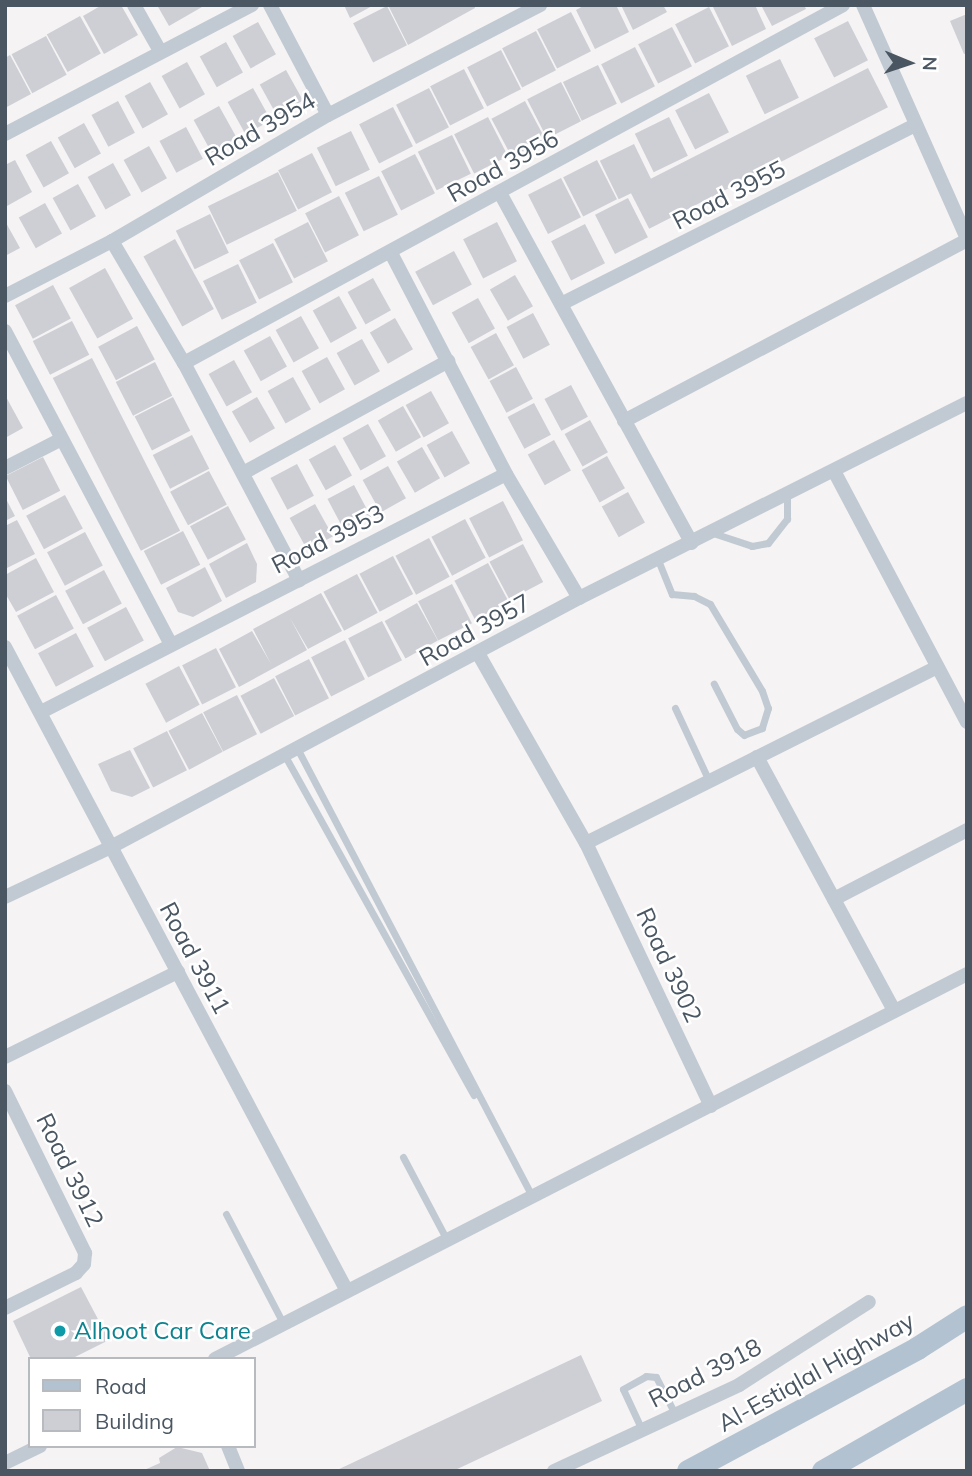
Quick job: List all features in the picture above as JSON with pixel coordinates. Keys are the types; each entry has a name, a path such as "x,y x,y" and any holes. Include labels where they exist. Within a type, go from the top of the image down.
{"main road":[{"name":"Al-Estiqlal Highway","path":"688,1471 917,1348 967,1316"},
{"path":"823,1471 967,1388"}],"street":[{"path":"134,5 160,51"},
{"path":"5,134 160,51 253,5"},
{"path":"270,5 328,116"},
{"name":"Road 3954","path":"5,296 112,241 328,116 540,5"},
{"name":"Road 3956","path":"184,363 500,194 843,5"},
{"path":"624,421 967,240 914,126 863,5"},
{"name":"Road 3955","path":"563,303 914,126"},
{"path":"500,194 563,303 624,421 692,543"},
{"path":"112,241 184,363 299,580"},
{"path":"391,253 506,474 579,598"},
{"path":"5,331 60,440 171,645"},
{"path":"243,473 448,361"},
{"name":"Road 3957","path":"5,897 109,848 479,654 579,598 967,403"},
{"path":"5,468 60,440"},
{"path":"834,471 967,722"},
{"name":"Road 3953","path":"41,712 506,474"},
{"name":"Road 3911","path":"5,647 41,712 109,848 178,972 346,1291"},
{"name":"Road 3902","path":"479,654 586,843 710,1106"},
{"path":"586,843 937,667"},
{"path":"757,757 894,1010"},
{"path":"834,899 967,830"},
{"path":"5,1057 178,972"},
{"path":"219,1357 967,974"},
{"name":"Road 3912","path":"5,1091 85,1252 84,1264 76,1273 5,1308"},
{"name":"Road 3918","path":"554,1471 739,1385 869,1302"},
{"path":"5,1464 36,1448"},
{"path":"229,1448 237,1471"}],"lane":[{"path":"713,533 752,546 768,543 787,519 786,495"},
{"path":"658,560 672,594 694,596 710,604 762,691 768,708 762,728 744,735 737,729 714,684"},
{"path":"676,708 710,781"},
{"path":"292,753 532,1196"},
{"path":"292,753 482,1104"},
{"path":"403,1157 447,1240"},
{"path":"226,1214 283,1323"},
{"path":"642,1431 622,1392 625,1386 653,1374 675,1414"}],"building":[{"path":"102,5 121,5 138,35 104,54 83,16"},
{"path":"157,5 201,5 202,7 169,26"},
{"path":"344,5 374,5 350,18"},
{"path":"585,5 616,5 629,32 595,49 576,10"},
{"path":"621,5 663,5 667,12 633,30"},
{"path":"755,5 766,29 732,46 713,7"},
{"path":"761,5 804,5 806,9 772,26"},
{"path":"387,6 407,45 373,62 353,23"},
{"path":"387,6 407,45 373,62 353,23"},
{"path":"709,7 729,46 695,63 675,24"},
{"path":"571,12 591,51 557,68 537,29"},
{"path":"967,14 967,53 964,54 950,21"},
{"path":"80,16 101,54 68,72 47,34"},
{"path":"848,21 868,60 834,77 814,38"},
{"path":"258,22 276,54 251,68 233,36"},
{"path":"672,27 692,66 658,83 638,44"},
{"path":"536,31 556,70 522,87 502,48"},
{"path":"46,36 67,75 32,93 12,54"},
{"path":"226,42 243,73 217,87 200,57"},
{"path":"635,47 655,86 621,103 601,64"},
{"path":"501,50 521,89 487,106 467,67"},
{"path":"10,55 31,94 5,108 5,58"},
{"path":"780,59 799,98 765,114 746,76"},
{"path":"187,62 205,94 180,108 162,76"},
{"path":"598,65 617,104 582,121 563,82"},
{"path":"868,68 888,107 649,229 629,190"},
{"path":"464,69 484,108 450,125 430,86"},
{"path":"286,70 303,101 277,115 260,85"},
{"path":"150,82 168,114 143,128 125,96"},
{"path":"561,82 581,121 547,138 527,99"},
{"path":"253,88 271,120 246,134 228,102"},
{"path":"429,88 449,127 416,144 396,105"},
{"path":"709,93 729,132 695,149 675,110"},
{"path":"118,101 135,133 108,147 92,115"},
{"path":"525,101 545,139 512,157 491,119"},
{"path":"219,106 237,138 212,152 194,120"},
{"path":"393,107 413,146 379,163 359,124"},
{"path":"488,117 508,156 474,173 454,134"},
{"path":"669,117 688,156 654,172 635,134"},
{"path":"84,123 101,154 75,168 58,138"},
{"path":"186,127 203,159 176,173 160,141"},
{"path":"351,131 370,170 336,186 317,148"},
{"path":"452,135 471,174 437,190 418,152"},
{"path":"51,141 69,173 44,187 26,155"},
{"path":"634,144 653,183 619,199 600,161"},
{"path":"149,146 167,178 142,192 124,160"},
{"path":"312,153 332,192 298,209 278,170"},
{"path":"415,154 435,193 401,210 381,171"},
{"path":"15,160 32,192 7,206 5,165"},
{"path":"597,160 617,199 583,216 563,177"},
{"path":"113,163 131,195 106,209 88,177"},
{"path":"278,172 297,211 227,245 208,206"},
{"path":"379,176 398,215 364,231 345,193"},
{"path":"561,178 581,217 548,234 528,195"},
{"path":"78,184 96,216 71,230 53,198"},
{"path":"339,196 359,235 325,252 305,213"},
{"path":"628,198 648,237 615,254 595,215"},
{"path":"45,203 62,234 36,248 19,218"},
{"path":"210,214 229,253 195,269 176,231"},
{"path":"5,221 20,248 5,256"},
{"path":"308,222 328,261 294,278 274,239"},
{"path":"497,222 517,261 483,278 463,239"},
{"path":"585,224 605,263 571,280 551,241"},
{"path":"175,239 214,309 182,326 144,256"},
{"path":"273,243 293,282 259,299 239,260"},
{"path":"454,251 472,285 433,305 415,272"},
{"path":"238,264 257,303 222,320 203,281"},
{"path":"105,268 133,319 97,339 69,288"},
{"path":"515,275 533,306 508,321 490,290"},
{"path":"373,278 391,310 366,324 348,292"},
{"path":"53,285 71,319 33,339 15,305"},
{"path":"339,296 357,328 331,343 313,311"},
{"path":"478,298 495,329 469,343 452,313"},
{"path":"533,313 550,345 523,359 507,327"},
{"path":"301,316 319,348 294,362 276,330"},
{"path":"395,318 413,349 388,364 370,332"},
{"path":"72,321 89,355 50,375 33,341"},
{"path":"137,326 155,360 116,380 98,347"},
{"path":"496,333 514,365 489,379 471,347"},
{"path":"270,336 287,367 261,381 244,351"},
{"path":"362,339 380,371 355,385 337,353"},
{"path":"327,357 345,389 320,403 302,371"},
{"path":"92,358 180,531 141,551 53,378"},
{"path":"234,360 252,392 227,406 209,374"},
{"path":"155,362 172,396 133,416 116,382"},
{"path":"516,367 533,399 506,413 490,381"},
{"path":"293,377 311,409 286,423 268,391"},
{"path":"571,385 588,417 561,431 545,399"},
{"path":"431,391 449,423 424,437 406,405"},
{"path":"5,395 23,428 5,438"},
{"path":"173,397 190,431 152,450 135,417"},
{"path":"257,397 275,428 250,443 232,412"},
{"path":"534,403 551,435 524,449 508,417"},
{"path":"403,406 421,437 396,452 378,420"},
{"path":"590,420 608,452 583,466 565,434"},
{"path":"368,424 386,456 361,470 343,438"},
{"path":"452,431 470,463 445,477 427,445"},
{"path":"192,435 209,469 170,489 153,455"},
{"path":"554,440 571,471 545,485 528,455"},
{"path":"335,445 352,476 326,490 309,460"},
{"path":"422,447 440,478 415,493 397,461"},
{"path":"607,456 625,488 600,502 582,470"},
{"path":"43,457 60,491 23,510 6,476"},
{"path":"297,464 314,496 287,510 271,478"},
{"path":"388,466 406,498 381,512 363,480"},
{"path":"209,471 227,505 188,525 170,492"},
{"path":"354,485 371,517 344,531 328,499"},
{"path":"628,492 645,523 619,537 602,507"},
{"path":"65,495 83,529 44,549 26,516"},
{"path":"5,497 15,516 5,521"},
{"path":"503,501 523,540 489,557 469,518"},
{"path":"315,504 333,536 308,550 290,518"},
{"path":"228,506 246,540 208,560 190,526"},
{"path":"465,519 486,558 452,576 431,537"},
{"path":"17,520 35,554 5,569 5,526"},
{"path":"183,531 200,565 161,585 144,551"},
{"path":"85,532 103,566 65,586 47,552"},
{"path":"429,538 450,577 416,595 395,556"},
{"path":"247,543 257,564 256,582 226,598 209,564"},
{"path":"523,544 543,582 510,600 489,562"},
{"path":"393,556 413,594 380,612 359,574"},
{"path":"36,558 54,592 16,612 5,593 5,575"},
{"path":"488,563 509,602 475,620 454,581"},
{"path":"205,567 222,601 193,617 178,612 166,588"},
{"path":"104,570 122,604 83,624 65,591"},
{"path":"357,574 378,613 344,631 323,592"},
{"path":"452,584 472,623 438,640 418,601"},
{"path":"321,593 342,631 308,649 290,618 307,650 239,687 219,649 252,631 271,664 253,629"},
{"path":"56,595 74,629 35,649 17,616"},
{"path":"417,603 438,641 405,659 385,621"},
{"path":"126,607 144,641 105,661 87,628"},
{"path":"382,621 402,660 368,677 348,638"},
{"path":"76,633 94,667 56,687 38,653"},
{"path":"345,640 365,679 331,696 311,657"},
{"path":"216,648 236,687 202,704 182,665"},
{"path":"309,659 329,698 295,715 275,676"},
{"path":"179,666 200,705 166,723 145,684"},
{"path":"274,678 294,716 261,734 240,696"},
{"path":"237,695 257,734 223,751 203,712"},
{"path":"202,713 223,752 189,770 168,731"},
{"path":"167,731 187,770 153,787 133,748"},
{"path":"130,750 150,788 132,797 111,791 98,764"},
{"name":"Alhoot Car Care","path":"81,1287 109,1340 75,1357 30,1357 13,1321"},
{"path":"581,1355 602,1401 453,1471 335,1471"},
{"path":"175,1448 202,1453 210,1471 142,1471 160,1463 159,1458"}],"place":[{"name":"Alhoot Car Care","path":"60,1331"}]}
